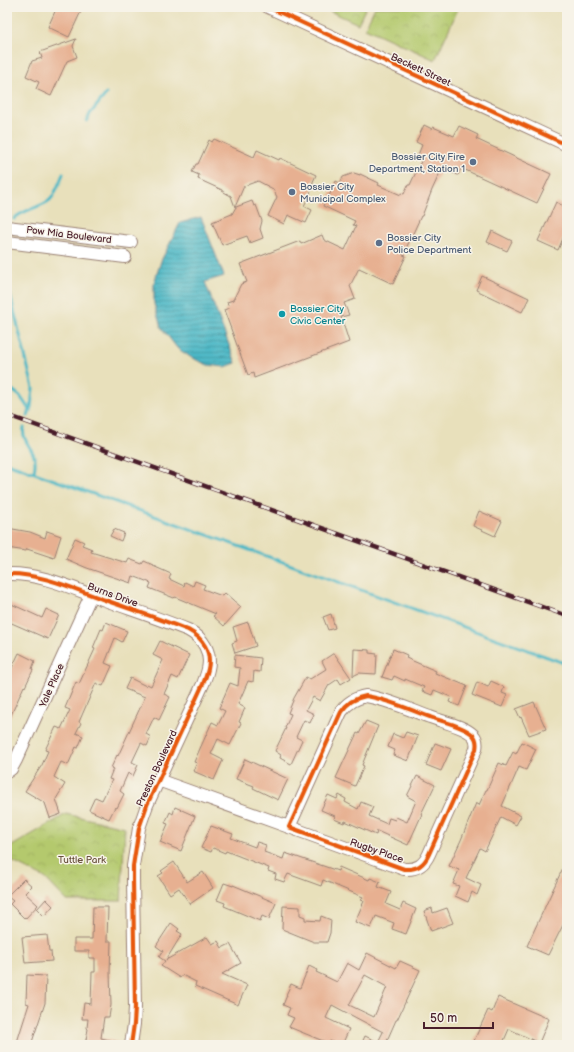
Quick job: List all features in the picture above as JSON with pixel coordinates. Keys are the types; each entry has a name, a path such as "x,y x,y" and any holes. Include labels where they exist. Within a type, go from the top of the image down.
{"street":[{"name":"Beckett Street","path":"268,7 567,145"},
{"name":"Pow Mia Boulevard","path":"7,227 131,242"},
{"name":"Pow Mia Boulevard","path":"7,242 125,257"},
{"name":"Burns Drive","path":"7,574 49,580 188,630 201,639 206,646"},
{"name":"Yale Place","path":"7,772 16,760 91,595"},
{"name":"Preston Boulevard","path":"131,1045 135,1007 133,866 139,828 158,780 203,684 208,668 206,646"},
{"name":"Rugby Place","path":"158,780 404,869 410,869 419,867 429,854 474,755 477,744 476,738 472,734 460,728 381,700 366,696 349,702 341,712 289,827"}],"green space":[{"path":"321,7 366,7 358,24"},
{"path":"375,7 459,7 435,60 365,28"},
{"name":"Tuttle Park","path":"66,814 125,827 121,901 67,901 45,878 7,859 7,849"}],"water":[{"path":"201,217 224,276 205,282 236,363 225,367 208,365 192,358 177,348 161,327 154,304 154,283 161,261 180,223"}],"building":[{"path":"57,7 83,7 69,37 48,27"},
{"path":"76,39 73,46 77,57 67,61 51,96 36,89 39,82 26,76 32,61 42,58 40,52"},
{"path":"424,125 432,129 433,127 454,136 459,126 478,135 476,139 551,174 537,203 461,168 458,175 442,168 422,216 403,255 406,256 393,284 359,268 350,286 355,299 344,303 349,315 341,317 349,342 254,378 253,373 248,375 224,310 229,308 227,302 233,300 241,284 247,282 240,264 300,241 301,244 322,235 324,240 345,250 356,226 353,225 355,221 323,206 336,181 340,183 343,177 354,173 360,174 379,183 378,185 401,195 401,193 404,194 408,185 410,185 423,157 418,155 422,145 416,142"},
{"name":"Bossier City Municipal Complex","path":"214,139 254,157 257,150 279,160 280,158 316,175 312,184 314,185 304,206 312,210 306,223 288,215 284,224 268,216 277,197 273,189 258,181 244,186 235,207 231,196 222,190 198,179 199,175 192,172 196,164 198,164 209,140 212,142"},
{"path":"252,201 254,206 256,205 262,221 260,229 263,238 250,243 247,236 222,245 212,222 232,214 236,207"},
{"path":"556,202 567,208 567,229 558,250 538,241"},
{"path":"492,231 512,241 507,251 487,242"},
{"path":"482,276 529,298 522,312 476,290"},
{"path":"479,511 502,521 495,536 473,526"},
{"path":"7,528 30,532 45,538 47,531 61,536 54,558 27,549 26,551 7,548"},
{"path":"114,529 124,533 121,541 110,536"},
{"path":"75,538 84,542 82,545 92,549 91,552 127,563 129,559 142,564 144,561 171,574 169,579 184,586 185,582 193,586 195,581 205,585 203,589 222,596 225,593 241,607 224,626 213,616 216,614 149,588 151,583 133,576 131,583 66,559"},
{"path":"7,602 42,618 46,609 59,615 48,639 7,621"},
{"path":"331,614 335,628 328,630 323,617"},
{"path":"106,622 127,631 122,642 115,638 105,663 112,666 103,686 96,683 79,722 81,723 76,733 83,736 78,748 76,747 68,765 61,762 54,777 65,784 56,799 61,814 50,818 45,803 25,791 42,765 48,751 45,750 56,727 61,729 70,710 65,708 76,682 79,684 95,649 93,648 101,629 103,630"},
{"path":"248,622 256,646 235,653 232,643 237,641 233,627"},
{"path":"160,641 189,655 178,679 172,676 164,694 170,697 159,720 154,717 146,734 151,737 147,746 141,743 132,762 138,765 133,776 128,773 120,791 124,794 117,808 115,807 109,819 89,810 95,797 102,800 112,780 109,779 113,769 111,768 145,697 125,689 130,678 146,686 147,684 151,686 163,660 153,655"},
{"path":"354,649 369,650 369,653 377,654 376,674 359,673 353,676"},
{"path":"393,649 407,655 406,658 436,671 435,673 467,686 459,706 449,702 451,697 434,690 432,695 422,691 424,687 405,679 405,681 394,676 392,680 382,677"},
{"path":"19,653 35,661 33,670 7,724 7,678"},
{"path":"334,653 351,678 341,684 338,679 329,685 320,701 313,697 306,710 314,714 310,723 304,720 296,737 302,740 291,764 280,758 281,755 275,751 291,714 288,713 294,698 306,677 310,679 326,669 322,661"},
{"path":"235,655 261,658 260,672 254,671 253,682 248,681 238,704 245,708 239,722 241,723 230,745 218,739 211,754 223,760 214,780 193,771 197,763 194,762 212,722 218,725 225,711 219,708 230,683 238,686 240,668 234,667"},
{"path":"491,681 504,687 502,693 507,695 502,707 472,695 477,682 488,687"},
{"path":"534,702 546,729 529,735 516,709"},
{"path":"366,721 378,726 362,765 364,766 355,786 336,778 357,733 359,734"},
{"path":"406,732 418,736 408,761 393,755 395,750 388,747 393,734 403,738"},
{"path":"522,742 536,749 526,770 519,767 502,806 521,816 516,825 501,817 485,851 480,848 466,878 481,885 477,895 472,892 468,902 455,896 459,886 453,884 459,870 449,866 476,803 479,805 499,763 506,766 513,752 516,754"},
{"path":"435,743 451,749 441,771 426,765"},
{"path":"245,759 288,779 278,800 253,788 254,786 236,779"},
{"path":"417,776 435,785 408,845 377,831 376,835 345,821 344,823 334,819 335,816 321,810 328,795 337,799 339,795 346,799 345,802 358,809 361,802 373,807 369,816 387,824 389,818 395,820 396,817 407,822 416,801 407,796"},
{"path":"175,807 195,816 181,851 160,842 168,824 165,823 170,812 173,814"},
{"path":"211,826 233,834 231,838 255,847 257,842 266,845 264,852 283,859 285,853 338,871 339,867 369,880 370,878 380,882 378,887 391,892 386,904 400,910 403,903 416,909 406,934 392,929 394,923 376,916 371,928 355,922 364,901 361,900 363,897 323,880 321,886 288,874 284,882 275,879 276,874 268,871 269,868 226,851 225,853 213,848 211,852 201,848"},
{"path":"567,859 567,917 548,955 527,946"},
{"path":"174,862 187,882 203,872 213,888 190,904 179,888 170,894 158,876 163,873 161,871"},
{"path":"24,879 32,886 25,893 38,905 25,919 10,904 13,901 7,896"},
{"path":"224,883 233,885 276,903 269,919 262,916 260,921 224,906 225,903 217,900"},
{"path":"46,899 53,906 44,916 37,909"},
{"path":"283,906 300,907 300,915 305,917 305,920 320,921 321,916 331,920 330,933 327,942 314,942 282,929"},
{"path":"93,907 108,907 107,941 111,941 111,1005 109,1017 104,1017 101,1038 118,1042 118,1045 85,1045 88,1019 82,1019 84,1003 91,1004 92,972 95,972 95,958 89,958 89,951 74,951 74,939 92,939"},
{"path":"432,908 433,913 447,908 453,923 431,931 424,911"},
{"path":"171,923 179,929 177,931 182,934 166,960 207,937 212,944 218,941 222,948 230,944 241,963 222,974 247,985 238,1005 195,986 196,982 182,975 180,978 161,966 165,961 159,957 163,951 156,946"},
{"path":"47,935 52,961 25,963 22,937"},
{"path":"367,953 396,968 400,961 420,970 385,1045 361,1045 365,1036 378,1042 383,1032 332,1005 326,1018 349,1029 342,1045 330,1041 328,1043 289,1027 294,1018 287,1015 290,1008 283,1005 286,995 291,984 300,988 309,966 317,970 316,972 337,982 347,963 359,970","holes":["365,975 387,987 374,1017 349,1005"]},
{"path":"27,975 46,976 45,1003 31,1045 17,1042 29,1004 26,1003"},
{"path":"498,997 549,1019 539,1043 509,1029 502,1045 472,1045 488,1010 492,1012"}],"waterway":[{"path":"87,121 90,114 106,94"},
{"path":"14,219 21,213 50,200 56,191 63,174"},
{"path":"7,282 33,388 31,407 28,416"},
{"path":"7,386 20,396 30,411"},
{"path":"24,428 23,432 25,439 35,458 34,472"},
{"path":"7,463 567,664"}],"railway":[{"path":"7,415 567,616"}],"cycle path":[{"path":"268,7 567,145"},
{"path":"7,574 20,574 57,582 188,630 202,641 209,657 208,671 147,805 139,828 133,866 135,1007 131,1045"},
{"path":"366,696 390,702 459,727 473,735 477,743 476,749 429,854 420,866 413,869 404,869 289,827 341,712 351,701 366,696"}],"place":[{"name":"Bossier City Fire Department, Station 1","path":"473,162"},
{"name":"Bossier City Municipal Complex","path":"292,192"},
{"name":"Bossier City Police Department","path":"379,243"},
{"name":"Bossier City Civic Center","path":"282,314"}]}
